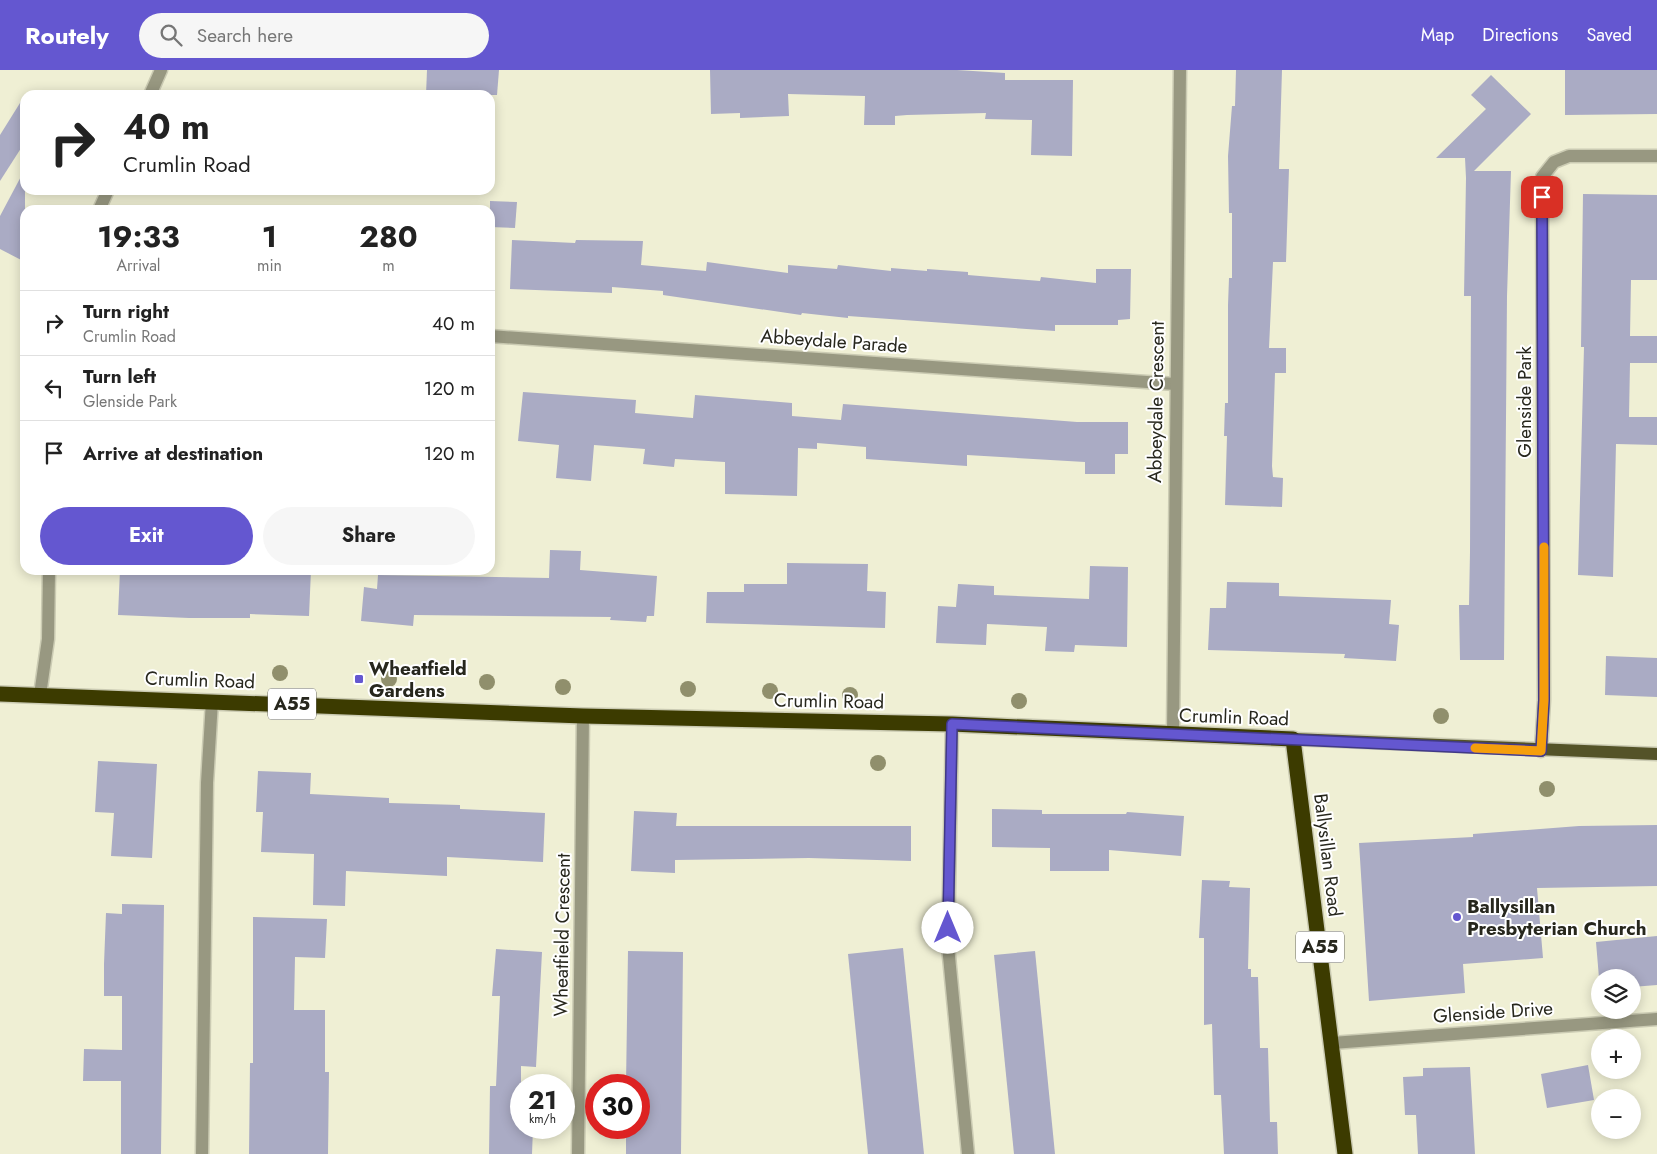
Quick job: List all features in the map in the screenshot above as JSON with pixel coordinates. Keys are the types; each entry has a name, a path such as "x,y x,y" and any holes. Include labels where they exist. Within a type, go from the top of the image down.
{"highway":[{"name":"Crumlin Road","path":"0,694 583,716 952,724 1293,739"},
{"name":"Ballysillan Road","path":"1293,739 1345,1154"}],"main road":[{"name":"Crumlin Road","path":"1293,739 1541,751 1657,754"}],"street":[{"path":"152,90 161,70"},
{"name":"Abbeydale Crescent","path":"1173,735 1175,384 1180,70"},
{"name":"Glenside Park","path":"1541,751 1544,700 1542,177 1554,162 1569,156 1657,156"},
{"name":"Abbeydale Parade","path":"495,336 1175,384"},
{"path":"40,695 48,639 50,575"},
{"path":"202,1154 208,783 212,701"},
{"name":"Wheatfield Crescent","path":"578,1154 583,716"},
{"path":"952,724 948,946 968,1154"},
{"name":"Glenside Drive","path":"1332,1043 1657,1019"}],"building":[{"path":"427,70 499,70 497,95 495,95 495,90 426,90"},
{"path":"710,70 957,70 1005,73 1005,80 1073,80 1072,156 1031,155 1032,120 985,119 986,113 895,116 895,125 864,125 865,96 788,94 789,116 740,118 740,113 711,114"},
{"path":"1236,70 1282,70 1279,169 1289,169 1286,262 1273,262 1269,348 1286,348 1286,373 1275,373 1272,466 1273,477 1283,478 1282,507 1225,505 1227,436 1224,436 1225,403 1228,403 1228,305 1229,278 1232,278 1232,213 1229,213 1228,156 1232,106 1235,106"},
{"path":"1565,70 1657,70 1657,114 1565,115"},
{"path":"1491,75 1531,114 1474,171 1511,171 1507,296 1504,660 1460,660 1459,605 1469,605 1470,552 1471,296 1464,296 1466,178 1465,158 1436,158 1486,109 1471,95"},
{"path":"20,103 20,150 0,181 0,135"},
{"path":"20,178 20,195 25,195 25,205 20,205 20,259 0,249 0,216"},
{"path":"1583,194 1657,195 1657,280 1631,280 1630,336 1657,336 1657,363 1630,363 1629,417 1657,417 1657,445 1616,444 1613,577 1578,575 1584,347 1581,347"},
{"path":"490,201 517,202 515,228 495,227 495,205 490,205"},
{"path":"512,240 575,243 576,240 643,241 641,265 706,271 707,262 788,273 788,265 837,269 838,265 891,271 891,268 927,271 927,269 968,272 968,275 1040,281 1041,277 1096,283 1096,269 1131,269 1130,319 1118,320 1118,325 1055,325 1055,331 848,316 848,318 802,313 801,315 663,295 663,291 612,287 612,293 510,289"},
{"path":"523,392 636,400 635,413 693,418 695,395 792,403 792,416 841,420 843,404 1077,422 1128,422 1128,454 1115,454 1115,474 1085,474 1085,462 967,455 967,466 866,459 866,447 817,443 817,449 798,448 797,496 725,494 725,462 675,459 674,467 643,464 645,449 594,445 591,481 556,478 559,445 518,441"},
{"path":"550,550 581,551 580,570 657,576 654,616 647,616 646,622 610,620 611,617 414,615 413,626 361,621 364,587 377,589 378,575 549,578"},
{"path":"787,563 868,564 867,591 886,592 885,628 706,623 707,592 744,592 744,584 787,584"},
{"path":"1090,566 1128,567 1127,647 1075,645 1074,652 1045,651 1047,627 987,624 986,645 936,643 938,606 956,607 958,584 994,586 994,595 1089,599"},
{"path":"120,575 311,575 309,616 250,614 250,618 189,618 118,615"},
{"path":"1227,582 1279,583 1279,596 1391,600 1389,624 1399,625 1396,661 1344,658 1345,654 1208,650 1210,608 1226,608"},
{"path":"1606,656 1657,658 1657,697 1605,695"},
{"path":"98,761 157,764 152,858 111,856 114,813 95,812"},
{"path":"258,771 311,773 310,794 389,798 389,803 460,805 460,809 545,813 543,862 447,857 447,876 346,871 345,906 313,905 314,854 261,852 263,812 256,812"},
{"path":"992,809 1042,810 1042,814 1126,814 1127,812 1184,816 1181,856 1109,850 1109,871 1050,871 1050,848 992,847"},
{"path":"634,811 677,813 676,826 911,826 911,861 809,858 675,860 675,873 631,871"},
{"path":"1657,825 1657,886 1537,888 1543,958 1463,964 1465,993 1369,1001 1359,843 1473,837 1473,834 1579,826"},
{"path":"1202,880 1230,881 1229,887 1250,888 1248,969 1251,969 1251,977 1258,977 1260,1048 1268,1048 1270,1122 1277,1122 1278,1154 1224,1154 1221,1095 1214,1095 1212,1024 1204,1025 1204,938 1199,938"},
{"path":"122,904 164,905 161,1154 121,1154 121,1081 83,1081 84,1049 122,1050 122,996 104,996 104,964 106,913 122,914"},
{"path":"253,917 327,919 325,958 295,957 294,1010 325,1010 325,1072 329,1072 328,1154 249,1154 250,1063 253,1063"},
{"path":"1657,936 1657,985 1641,986 1641,969 1598,969 1596,942"},
{"path":"903,948 924,1154 868,1154 848,954"},
{"path":"496,949 542,952 536,1067 521,1066 521,1074 510,1074 510,1139 533,1139 532,1154 489,1154 490,1086 496,1086 500,996 492,996"},
{"path":"628,951 683,952 681,1154 626,1154 626,1139 650,1139 650,1074 626,1074"},
{"path":"1035,951 1055,1154 1014,1154 994,955"},
{"path":"1588,1065 1592,1089 1591,1101 1547,1108 1541,1074"},
{"path":"1470,1067 1475,1154 1418,1154 1416,1115 1405,1115 1403,1077 1423,1076 1423,1068"}],"slow traffic":[{"path":"1475,748 1541,751 1544,700 1544,547"}],"place":[{"name":"Wheatfield Gardens","path":"359,679"},
{"name":"Ballysillan Presbyterian Church","path":"1457,917"}],"route":[{"path":"948,928 952,724 1541,751 1544,700 1542,197"}]}
